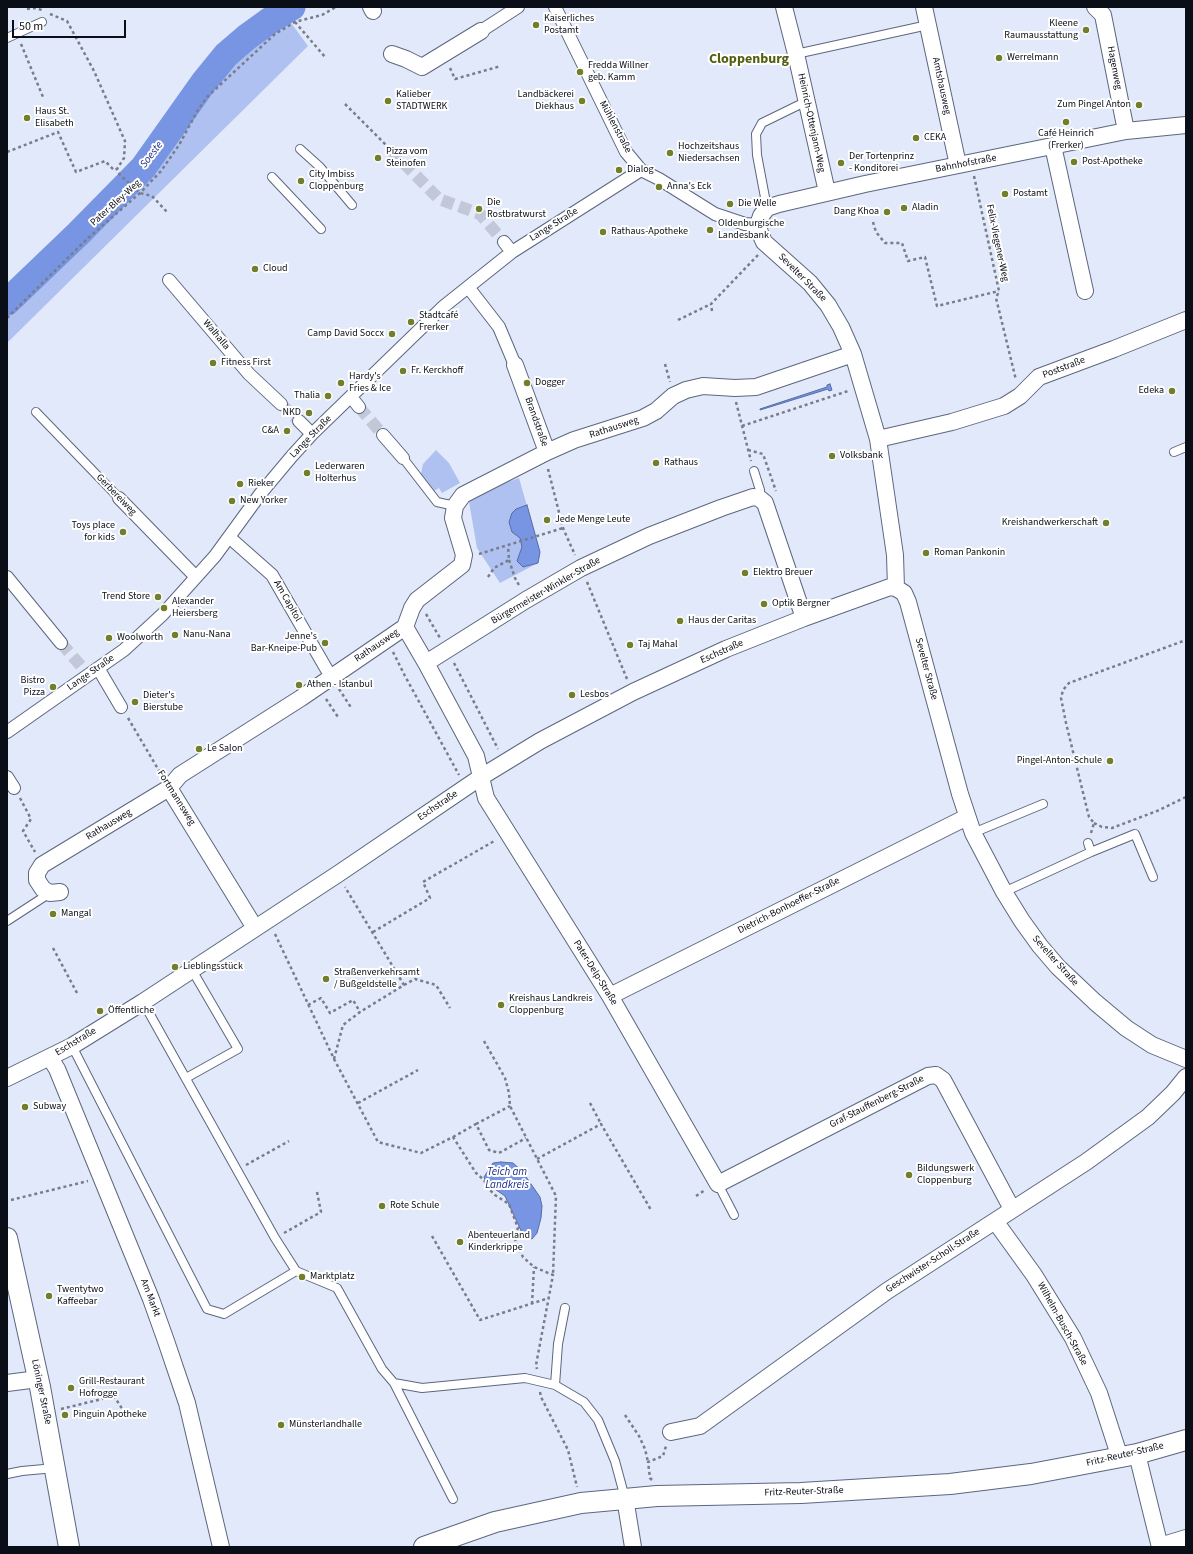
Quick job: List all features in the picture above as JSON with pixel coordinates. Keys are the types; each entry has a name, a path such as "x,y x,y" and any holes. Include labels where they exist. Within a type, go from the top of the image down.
{"street":[{"path":"392,54 406,59 422,68 518,7"},
{"name":"Mühlenstraße","path":"555,7 626,152 642,170 715,214 745,224 758,225"},
{"name":"Heinrich-Ottenjann-Weg","path":"784,7 827,192"},
{"name":"Amtshausweg","path":"924,7 965,164"},
{"name":"Hagenweg","path":"1095,7 1103,15 1126,131"},
{"name":"Bahnhofstraße","path":"767,208 827,192 1126,131 1186,126"},
{"path":"1053,146 1085,291"},
{"name":"Lange Straße","path":"7,732 89,670 124,650 163,614 215,556 261,493 312,434 443,307 512,252 642,170"},
{"path":"758,225 761,216 767,208"},
{"name":"Sevelter Straße","path":"758,225 764,242 810,283 828,304 842,327 853,354 878,439 895,555 896,588 904,593 908,602 960,794 973,833 1004,892 1022,921 1040,946 1074,984 1126,1028 1152,1045 1186,1059"},
{"path":"504,242 512,252"},
{"name":"Walhalla","path":"169,280 249,374 281,404"},
{"name":"Brandstraße","path":"468,287 500,327 515,365 546,458"},
{"name":"Poststraße","path":"878,439 975,416 1004,406 1020,396 1039,377 1186,320"},
{"name":"Rathausweg","path":"455,506 463,495 546,458 574,440 643,418 656,411 673,396 686,390 703,386 735,388 756,387 853,354"},
{"path":"351,397 359,406"},
{"path":"299,421 312,434"},
{"path":"383,435 403,458"},
{"name":"Bürgermeister-Winkler-Straße","path":"426,663 526,600 581,568 649,536 706,513 753,497 759,498"},
{"name":"Gerbereiweg","path":"119,498 196,577"},
{"path":"759,498 765,503 768,510 804,618"},
{"path":"455,506 453,518 464,556"},
{"name":"Am Capitol","path":"228,537 272,575 331,677"},
{"name":"Rathausweg","path":"42,865 170,788 180,775 318,686 405,627 412,608 417,600 462,565 464,556"},
{"path":"7,577 61,643"},
{"name":"Eschstraße","path":"7,1078 72,1046 143,1002 338,874 481,777 540,741 633,692 726,649 875,592 890,587 896,588"},
{"path":"405,627 476,756 481,777"},
{"path":"89,670 121,707"},
{"path":"7,777 14,788"},
{"name":"Pater-Delp-Straße","path":"481,777 486,798 507,834 610,996 718,1184"},
{"name":"Fortmannsweg","path":"170,788 262,924"},
{"name":"Dietrich-Bonhoeffer-Straße","path":"610,996 967,817"},
{"path":"42,865 37,873 37,880 43,889 55,893"},
{"name":"Am Markt","path":"50,1058 57,1069 151,1299 187,1403 221,1547"},
{"name":"Graf-Stauffenberg-Straße","path":"718,1184 928,1076 936,1075 943,1080 1012,1209"},
{"name":"Geschwister-Scholl-Straße","path":"671,1432 700,1426 887,1291 1086,1162 1148,1117 1173,1093 1186,1077"},
{"name":"Wilhelm-Busch-Straße","path":"995,1221 1034,1275 1073,1338 1128,1456 1160,1547"},
{"name":"Löninger Straße","path":"7,1238 45,1414 68,1547"},
{"path":"7,1384 38,1379"},
{"name":"Fritz-Reuter-Straße","path":"424,1547 496,1522 581,1503 625,1498 801,1492 950,1484 1032,1474 1128,1456 1186,1440"},
{"path":"625,1498 633,1547"},
{"path":"1160,1547 1186,1538"}],"lane":[{"path":"7,38 42,22"},
{"path":"796,54 928,25"},
{"path":"767,208 757,155 756,134 762,123 807,101"},
{"path":"300,149 320,167 352,205"},
{"path":"272,177 321,229"},
{"name":"Gerbereiweg","path":"36,412 119,498"},
{"path":"1174,452 1186,447"},
{"path":"403,458 437,502 455,506"},
{"path":"754,471 760,490 759,498"},
{"path":"973,833 1043,804"},
{"path":"1004,892 1091,852 1135,834 1153,877"},
{"path":"1088,843 1091,852"},
{"path":"7,921 55,893"},
{"path":"186,1078 238,1049 192,970"},
{"path":"143,1002 275,1238 296,1271 337,1288 382,1369 394,1383 452,1499"},
{"path":"72,1046 207,1309 224,1314 296,1271"},
{"path":"718,1184 734,1215"},
{"path":"556,1385 558,1344 565,1308"},
{"path":"394,1383 422,1388 525,1378 556,1385 584,1402 598,1420 615,1461 625,1498"},
{"path":"7,1474 55,1468"}],"path":[{"name":"Pater-Bley-Weg","path":"7,318 87,239 140,193 161,170 179,146 198,110 207,97 275,34 295,22 322,15 336,7"},
{"path":"27,9 35,8 42,10"},
{"path":"50,13 67,21 94,71 125,141 124,158 117,169"},
{"path":"295,22 325,58"},
{"path":"16,34 43,97"},
{"path":"442,55 455,79 501,66"},
{"path":"345,104 391,150"},
{"path":"7,152 58,132 76,172 105,161 114,170 117,169"},
{"name":"Felix-Viegener-Weg","path":"965,164 999,291 996,298 1020,396"},
{"path":"117,169 120,175 136,190 140,193 152,196 167,212"},
{"path":"873,222 876,232 885,244 902,243 908,261 925,257 937,306 999,291"},
{"path":"678,320 711,304 768,245"},
{"path":"711,304 712,311"},
{"path":"742,426 862,386"},
{"path":"735,388 735,398 754,471"},
{"path":"546,458 563,528 633,692"},
{"path":"464,556 481,554 563,528"},
{"path":"508,546 509,560 515,578 526,600"},
{"path":"488,577 494,568 509,560"},
{"path":"417,600 447,650 496,746 507,761"},
{"path":"387,639 404,676 466,788"},
{"path":"1186,640 1069,683 1063,690 1061,698 1089,817 1094,823 1102,827 1112,828 1157,811 1186,797"},
{"path":"331,677 352,709"},
{"path":"318,686 338,717"},
{"name":"Fortmannsweg","path":"121,707 170,788"},
{"path":"14,788 31,819 24,831 42,865"},
{"path":"1088,843 1094,823"},
{"path":"373,932 430,898 423,882 507,834"},
{"path":"338,874 404,985"},
{"path":"262,924 308,1005 334,1059 378,1142 421,1153 510,1106"},
{"path":"53,948 77,993"},
{"path":"334,1059 342,1025 360,1012 415,979 436,985 450,1008"},
{"path":"308,1005 321,998 330,1013 353,1000 360,1012"},
{"path":"484,1041 504,1078 509,1092 510,1106 556,1196 554,1275 536,1364 541,1397 568,1450 581,1503"},
{"path":"358,1103 418,1070"},
{"path":"590,1103 651,1210"},
{"path":"476,1124 490,1150 499,1153 526,1138"},
{"path":"537,1159 601,1124"},
{"path":"453,1137 476,1173 484,1180 488,1188 495,1195 509,1204 518,1228 514,1237 523,1257 534,1267 554,1275"},
{"path":"237,1170 289,1141"},
{"path":"10,1200 101,1178"},
{"path":"275,1238 321,1212 317,1192"},
{"path":"432,1236 480,1320 549,1298"},
{"path":"532,1304 534,1267"},
{"path":"45,1414 114,1396 126,1415"},
{"path":"624,1415 639,1436 645,1449 650,1478 656,1484"},
{"path":"648,1462 663,1456 671,1432"}],"shaded area":[{"path":"286,16 308,46 7,343 7,308 130,190 158,157 222,69 254,38"},
{"path":"436,450 449,463 460,483 442,493 439,488 434,491 421,474 423,464"},
{"path":"519,478 540,552 538,563 500,583 477,548 469,502 480,492"}],"water":[{"path":"830,384 832,390 829,391 828,389 760,410 827,387 827,385"},
{"path":"527,505 540,552 538,563 523,567 517,561 522,547 520,538 512,532 509,522 512,513 516,509"},
{"name":"Teich am Landkreis","path":"493,1163 513,1163 522,1171 540,1197 542,1206 541,1218 537,1233 532,1239 523,1235 505,1196 486,1183 484,1177"}],"waterway":[{"name":"Soeste","path":"7,302 78,234 143,168 204,82 226,55 247,37 292,7"}],"tunnel":[{"path":"391,150 439,199 480,214 504,242"},
{"path":"281,404 299,421"},
{"path":"359,407 383,435"},
{"path":"61,643 81,666"}],"place":[{"name":"Kaiserliches Postamt","path":"536,25"},
{"name":"Kleene Raumausstattung","path":"1086,30"},
{"name":"Werrelmann","path":"999,58"},
{"name":"Fredda Willner geb. Kamm","path":"580,72"},
{"name":"Kalieber STADTWERK","path":"388,101"},
{"name":"Landbäckerei Diekhaus","path":"582,101"},
{"name":"Zum Pingel Anton","path":"1139,105"},
{"name":"Haus St. Elisabeth","path":"27,118"},
{"name":"Café Heinrich (Frerker)","path":"1066,122"},
{"name":"CEKA","path":"916,138"},
{"name":"Hochzeitshaus Niedersachsen","path":"670,153"},
{"name":"Pizza vom Steinofen","path":"378,158"},
{"name":"Post-Apotheke","path":"1074,162"},
{"name":"Der Tortenprinz - Konditorei","path":"841,163"},
{"name":"Dialog","path":"619,170"},
{"name":"City Imbiss Cloppenburg","path":"301,181"},
{"name":"Anna's Eck","path":"659,187"},
{"name":"Postamt","path":"1005,194"},
{"name":"Die Welle","path":"730,204"},
{"name":"Aladin","path":"904,208"},
{"name":"Die Rostbratwurst","path":"479,209"},
{"name":"Dang Khoa","path":"887,212"},
{"name":"Oldenburgische Landesbank","path":"710,230"},
{"name":"Rathaus-Apotheke","path":"603,232"},
{"name":"Cloud","path":"255,269"},
{"name":"Stadtcafé Frerker","path":"411,322"},
{"name":"Camp David Soccx","path":"392,334"},
{"name":"Fitness First","path":"213,363"},
{"name":"Fr. Kerckhoff","path":"403,371"},
{"name":"Hardy's Fries & Ice","path":"341,383"},
{"name":"Dogger","path":"527,383"},
{"name":"Edeka","path":"1172,391"},
{"name":"Thalia","path":"328,396"},
{"name":"NKD","path":"309,413"},
{"name":"C&A","path":"287,431"},
{"name":"Volksbank","path":"832,456"},
{"name":"Rathaus","path":"656,463"},
{"name":"Lederwaren Holterhus","path":"307,473"},
{"name":"Rieker","path":"240,484"},
{"name":"New Yorker","path":"232,501"},
{"name":"Jede Menge Leute","path":"547,520"},
{"name":"Kreishandwerkerschaft","path":"1106,523"},
{"name":"Toys place for kids","path":"123,532"},
{"name":"Roman Pankonin","path":"926,553"},
{"name":"Elektro Breuer","path":"745,573"},
{"name":"Trend Store","path":"158,597"},
{"name":"Optik Bergner","path":"764,604"},
{"name":"Alexander Heiersberg","path":"164,608"},
{"name":"Haus der Caritas","path":"680,621"},
{"name":"Nanu-Nana","path":"175,635"},
{"name":"Woolworth","path":"109,638"},
{"name":"Jenne's Bar-Kneipe-Pub","path":"325,643"},
{"name":"Taj Mahal","path":"630,645"},
{"name":"Athen - Istanbul","path":"299,685"},
{"name":"Bistro Pizza","path":"53,687"},
{"name":"Lesbos","path":"572,695"},
{"name":"Dieter's Bierstube","path":"135,702"},
{"name":"Le Salon","path":"199,749"},
{"name":"Pingel-Anton-Schule","path":"1110,761"},
{"name":"Mangal","path":"53,914"},
{"name":"Lieblingsstück","path":"175,967"},
{"name":"Straßenverkehrsamt / Bußgeldstelle","path":"326,979"},
{"name":"Kreishaus Landkreis Cloppenburg","path":"501,1005"},
{"name":"Öffentliche","path":"100,1011"},
{"name":"Subway","path":"25,1107"},
{"name":"Bildungswerk Cloppenburg","path":"909,1175"},
{"name":"Rote Schule","path":"382,1206"},
{"name":"Abenteuerland Kinderkrippe","path":"460,1242"},
{"name":"Marktplatz","path":"302,1277"},
{"name":"Twentytwo Kaffeebar","path":"49,1296"},
{"name":"Grill-Restaurant Hofrogge","path":"71,1388"},
{"name":"Pinguin Apotheke","path":"65,1415"},
{"name":"Münsterlandhalle","path":"281,1425"}],"district":[{"name":"Cloppenburg","path":"749,60"}]}
